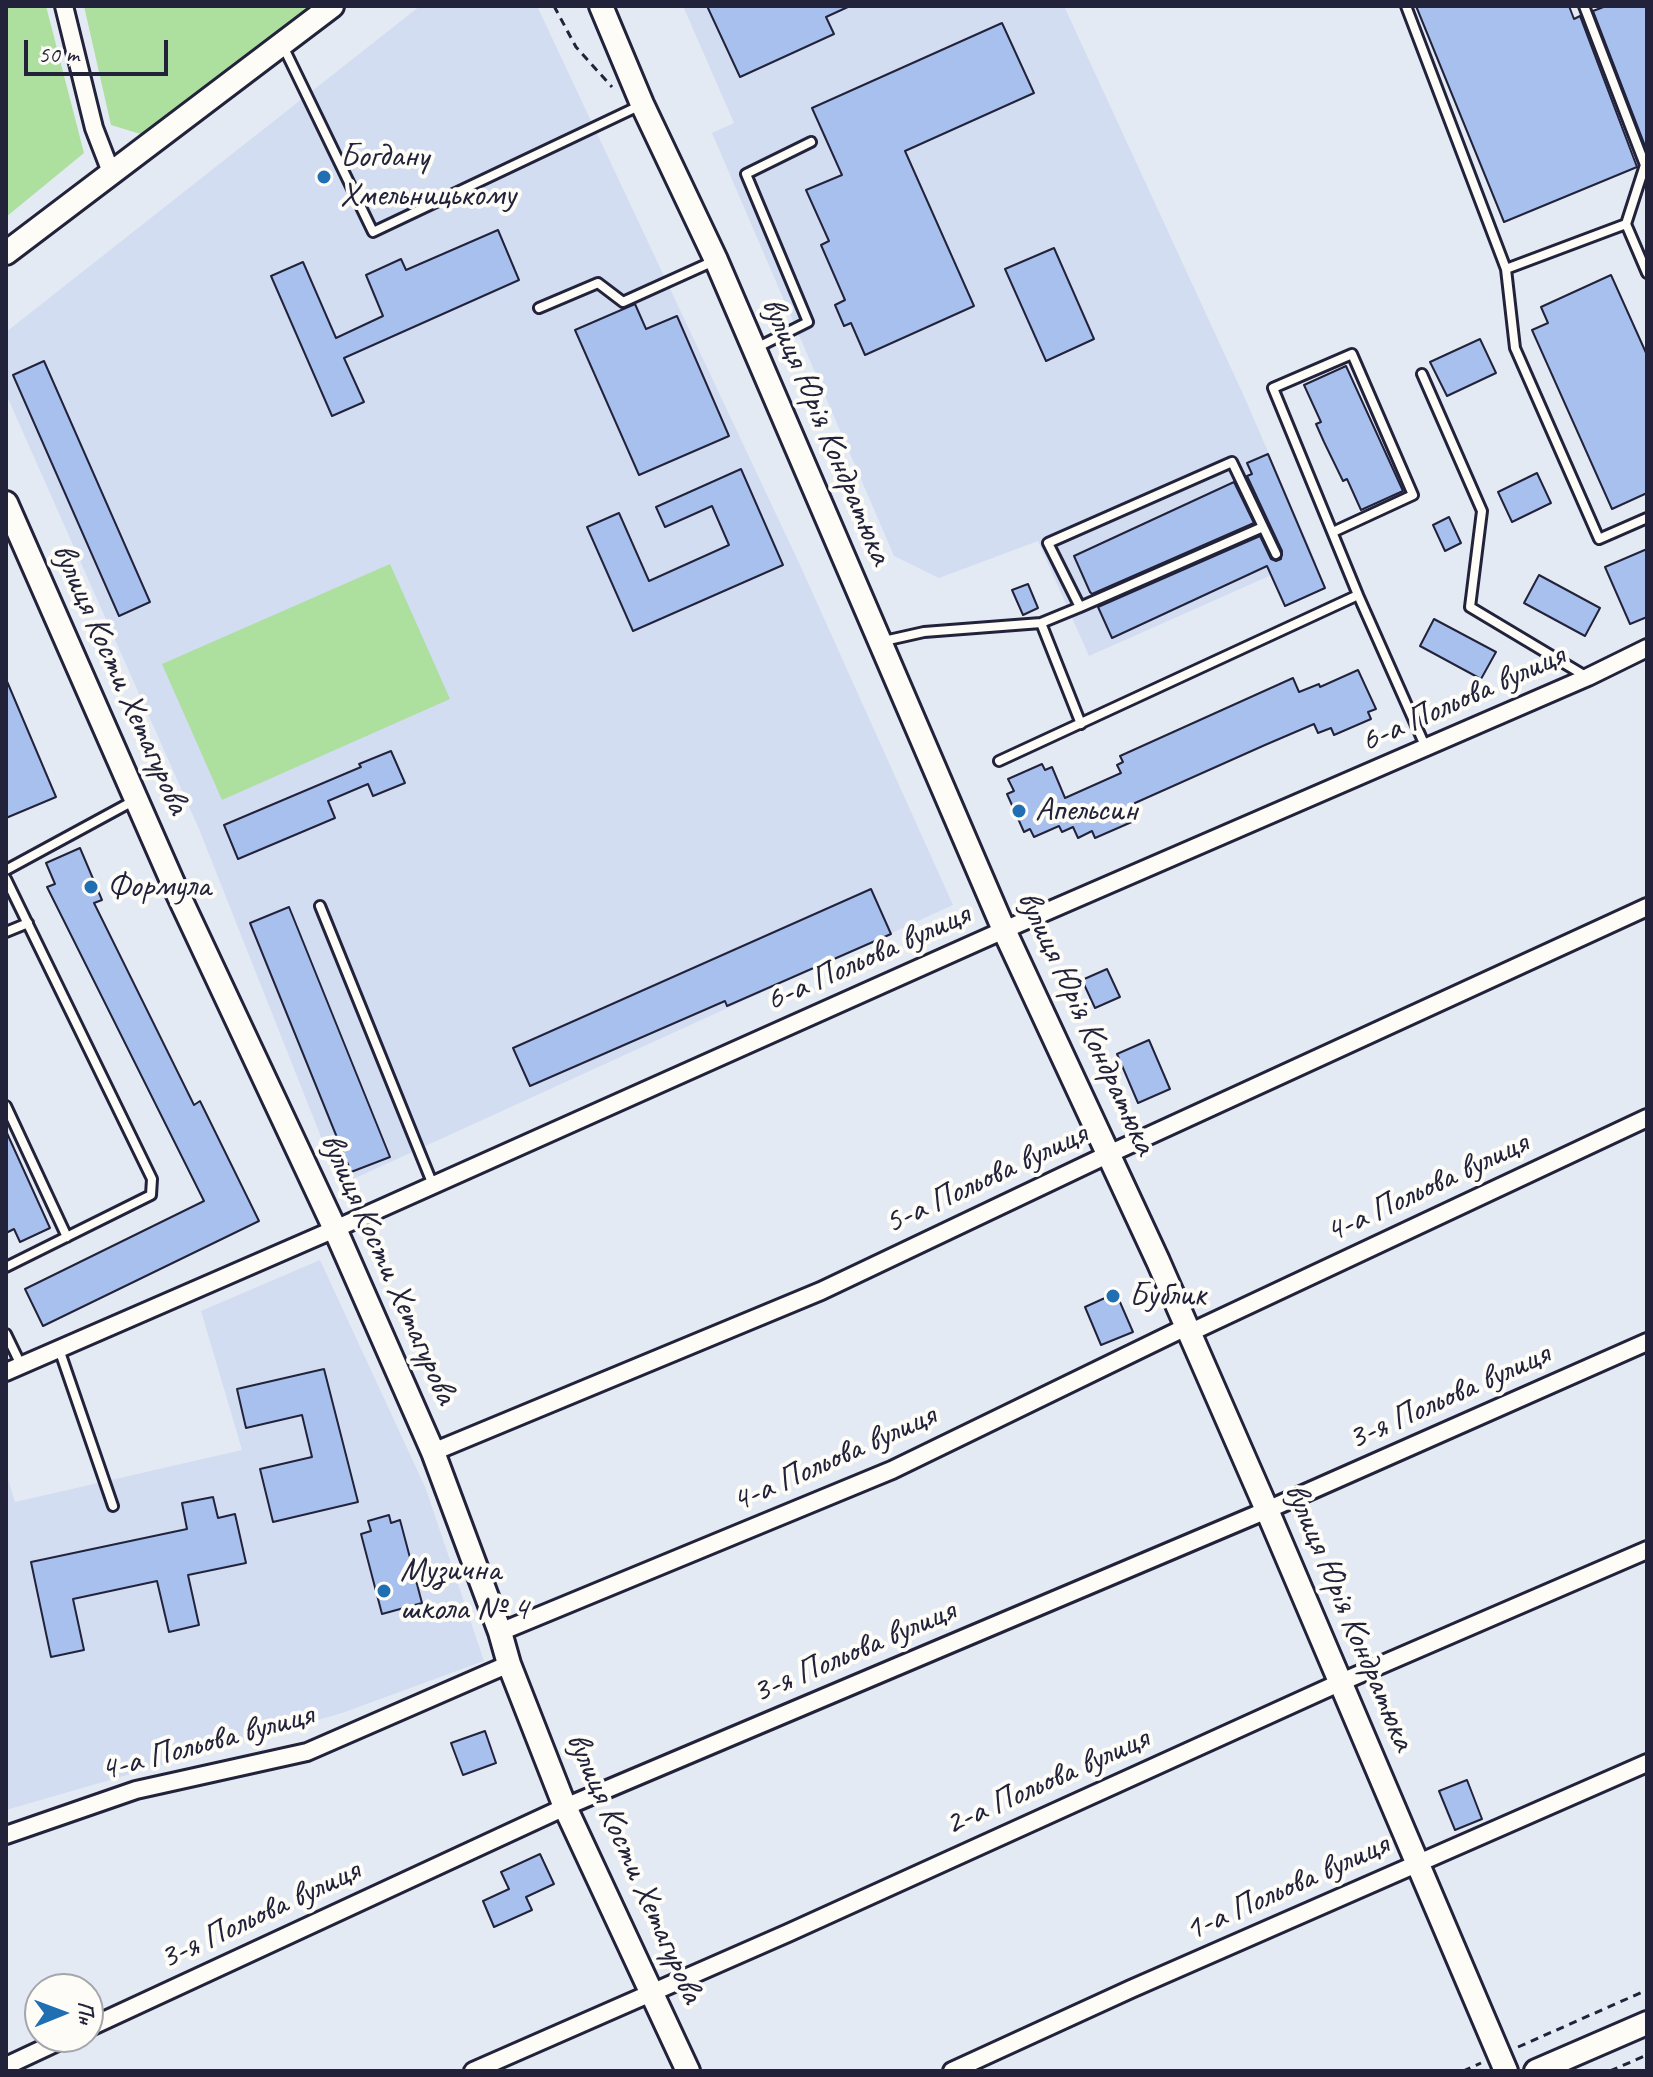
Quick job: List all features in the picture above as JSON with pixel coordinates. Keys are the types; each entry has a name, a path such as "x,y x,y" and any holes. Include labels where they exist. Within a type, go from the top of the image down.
{"street":[{"path":"64,6 94,128 111,172"},
{"path":"6,253 332,6"},
{"name":"вулиця Юрія Кондратюка","path":"601,6 642,104 716,260 1004,930 1109,1154 1267,1510 1502,2063"},
{"name":"вулиця Кости Хетагурова","path":"6,503 136,800 335,1229 433,1452 509,1664 565,1807 688,2071"},
{"name":"6-а Польова вулиця","path":"13,1368 335,1229 1004,930 1426,749 1647,648"},
{"name":"5-а Польова вулиця","path":"433,1452 821,1291 1109,1154 1647,907"},
{"name":"4-а Польова вулиця","path":"500,1632 892,1470 1647,1118"},
{"name":"3-я Польова вулиця","path":"104,2021 565,1807 1267,1510 1647,1342"},
{"name":"2-а Польова вулиця","path":"473,2071 1339,1683 1647,1550"},
{"name":"4-а Польова вулиця","path":"6,1835 136,1790 307,1752 509,1664"},
{"name":"1-а Польова вулиця","path":"952,2071 1131,1989 1647,1763"},
{"path":"1536,2071 1647,2023"},
{"path":"6,2066 34,2053"}],"lane":[{"path":"1406,6 1506,269 1515,348 1599,539 1647,518"},
{"path":"1584,6 1645,165 1626,224 1647,273"},
{"path":"281,43 373,232 642,104"},
{"path":"754,349 808,322 746,174 811,142"},
{"path":"1506,269 1626,224"},
{"path":"539,308 598,283 623,302 716,260"},
{"path":"1333,532 1413,495 1352,354 1273,388 1358,595 1426,749"},
{"path":"1422,374 1482,511 1470,607 1588,677"},
{"path":"1080,607 1048,543 1232,462 1276,554"},
{"path":"879,643 924,632 1041,623 1263,527"},
{"path":"999,761 1358,595"},
{"path":"1041,623 1081,724"},
{"path":"6,870 136,800"},
{"path":"6,879 152,1179 151,1195 6,1267"},
{"path":"320,906 433,1185"},
{"path":"6,932 28,923"},
{"path":"6,1106 67,1237"},
{"path":"6,1334 13,1368"},
{"path":"59,1349 113,1506"}],"path":[{"path":"554,6 576,47 613,88"},
{"path":"1502,2063 1647,1990"},
{"path":"1610,2071 1647,2055"}],"shaded area":[{"path":"420,6 537,6 800,565 953,905 340,1185 199,829 6,394 6,332"},
{"path":"683,6 1064,6 1243,394 1316,562 1278,578 1276,573 1089,656 1038,541 939,578 894,556 712,133 734,123"},
{"path":"320,1260 426,1489 484,1661 342,1713 6,1810 6,1472 15,1502 242,1450 201,1311"}],"green space":[{"path":"6,6 46,6 84,153 6,217"},
{"path":"84,6 314,6 147,136 111,125"},
{"path":"390,564 450,699 222,800 162,664"}],"building":[{"path":"707,6 850,6 826,17 834,34 740,77"},
{"path":"1416,6 1569,6 1574,19 1580,16 1637,167 1504,222"},
{"path":"1606,6 1647,6 1647,151 1593,11"},
{"path":"1002,23 1034,93 905,151 974,306 865,355 851,323 844,326 835,305 845,300 821,245 829,241 806,190 842,175 812,108"},
{"path":"498,230 519,280 344,358 364,402 332,416 271,276 303,262 336,338 383,316 366,275 401,259 406,270"},
{"path":"1054,248 1094,339 1046,361 1005,269"},
{"path":"1611,275 1647,355 1647,493 1612,509 1532,330 1548,323 1541,307"},
{"path":"635,304 646,329 677,316 729,436 639,475 575,330"},
{"path":"1480,339 1496,373 1447,396 1430,362"},
{"path":"44,361 150,602 119,616 13,375"},
{"path":"1346,366 1403,491 1361,510 1347,479 1343,481 1324,442 1316,424 1321,422 1304,385"},
{"path":"1268,454 1325,588 1285,606 1267,566 1112,638 1098,607 1260,536 1271,559 1281,559 1282,551 1247,476 1252,474 1247,463"},
{"path":"741,469 783,565 633,631 587,527 619,513 649,581 729,545 712,506 665,527 656,507"},
{"path":"1537,473 1551,503 1512,522 1498,492"},
{"path":"1234,482 1254,523 1092,594 1090,592 1074,556"},
{"path":"1449,517 1461,543 1445,551 1433,525"},
{"path":"1647,549 1647,617 1630,624 1605,567"},
{"path":"1539,575 1600,608 1585,636 1524,603"},
{"path":"1028,584 1038,608 1023,615 1012,590"},
{"path":"1434,619 1496,652 1481,679 1420,646"},
{"path":"1358,670 1376,709 1368,712 1371,719 1334,735 1331,728 1318,733 1314,724 1265,745 1135,803 1140,812 1131,816 1134,821 1095,838 1092,831 1078,838 1073,827 1062,832 1059,826 1034,837 1030,829 1024,832 1007,794 1014,791 1008,779 1042,764 1045,770 1052,767 1065,798 1121,773 1117,765 1123,762 1120,756 1293,678 1299,692 1319,684 1320,687"},
{"path":"6,679 56,797 6,818"},
{"path":"391,751 405,783 373,796 368,784 328,801 335,818 238,859 224,825 361,767 359,764"},
{"path":"80,848 102,900 94,903 194,1105 200,1101 259,1221 43,1326 25,1289 204,1201 47,887 55,884 46,863"},
{"path":"871,889 891,934 727,1006 725,1001 530,1086 513,1048"},
{"path":"289,907 390,1157 351,1172 250,923"},
{"path":"1107,969 1120,997 1095,1008 1082,980"},
{"path":"1149,1040 1170,1089 1138,1103 1117,1054"},
{"path":"6,1131 50,1228 20,1242 14,1229 6,1233"},
{"path":"1116,1293 1133,1332 1101,1345 1085,1307"},
{"path":"324,1369 358,1502 273,1522 260,1469 312,1457 302,1415 246,1428 237,1389"},
{"path":"213,1497 218,1518 235,1514 246,1563 188,1575 199,1625 169,1632 157,1581 73,1599 84,1650 51,1657 31,1562 187,1529 182,1503"},
{"path":"389,1515 391,1523 400,1520 422,1603 382,1614 361,1534 371,1531 368,1521"},
{"path":"485,1731 496,1763 463,1775 451,1743"},
{"path":"1467,1780 1482,1819 1455,1830 1439,1791"},
{"path":"540,1854 554,1884 526,1897 532,1910 494,1927 483,1901 509,1889 501,1872"}],"place":[{"name":"Богдану Хмельницькому","path":"324,177"},
{"name":"Апельсин","path":"1019,811"},
{"name":"Формула","path":"91,887"},
{"name":"Бублик","path":"1113,1296"},
{"name":"Музична школа № 4","path":"384,1591"}]}
